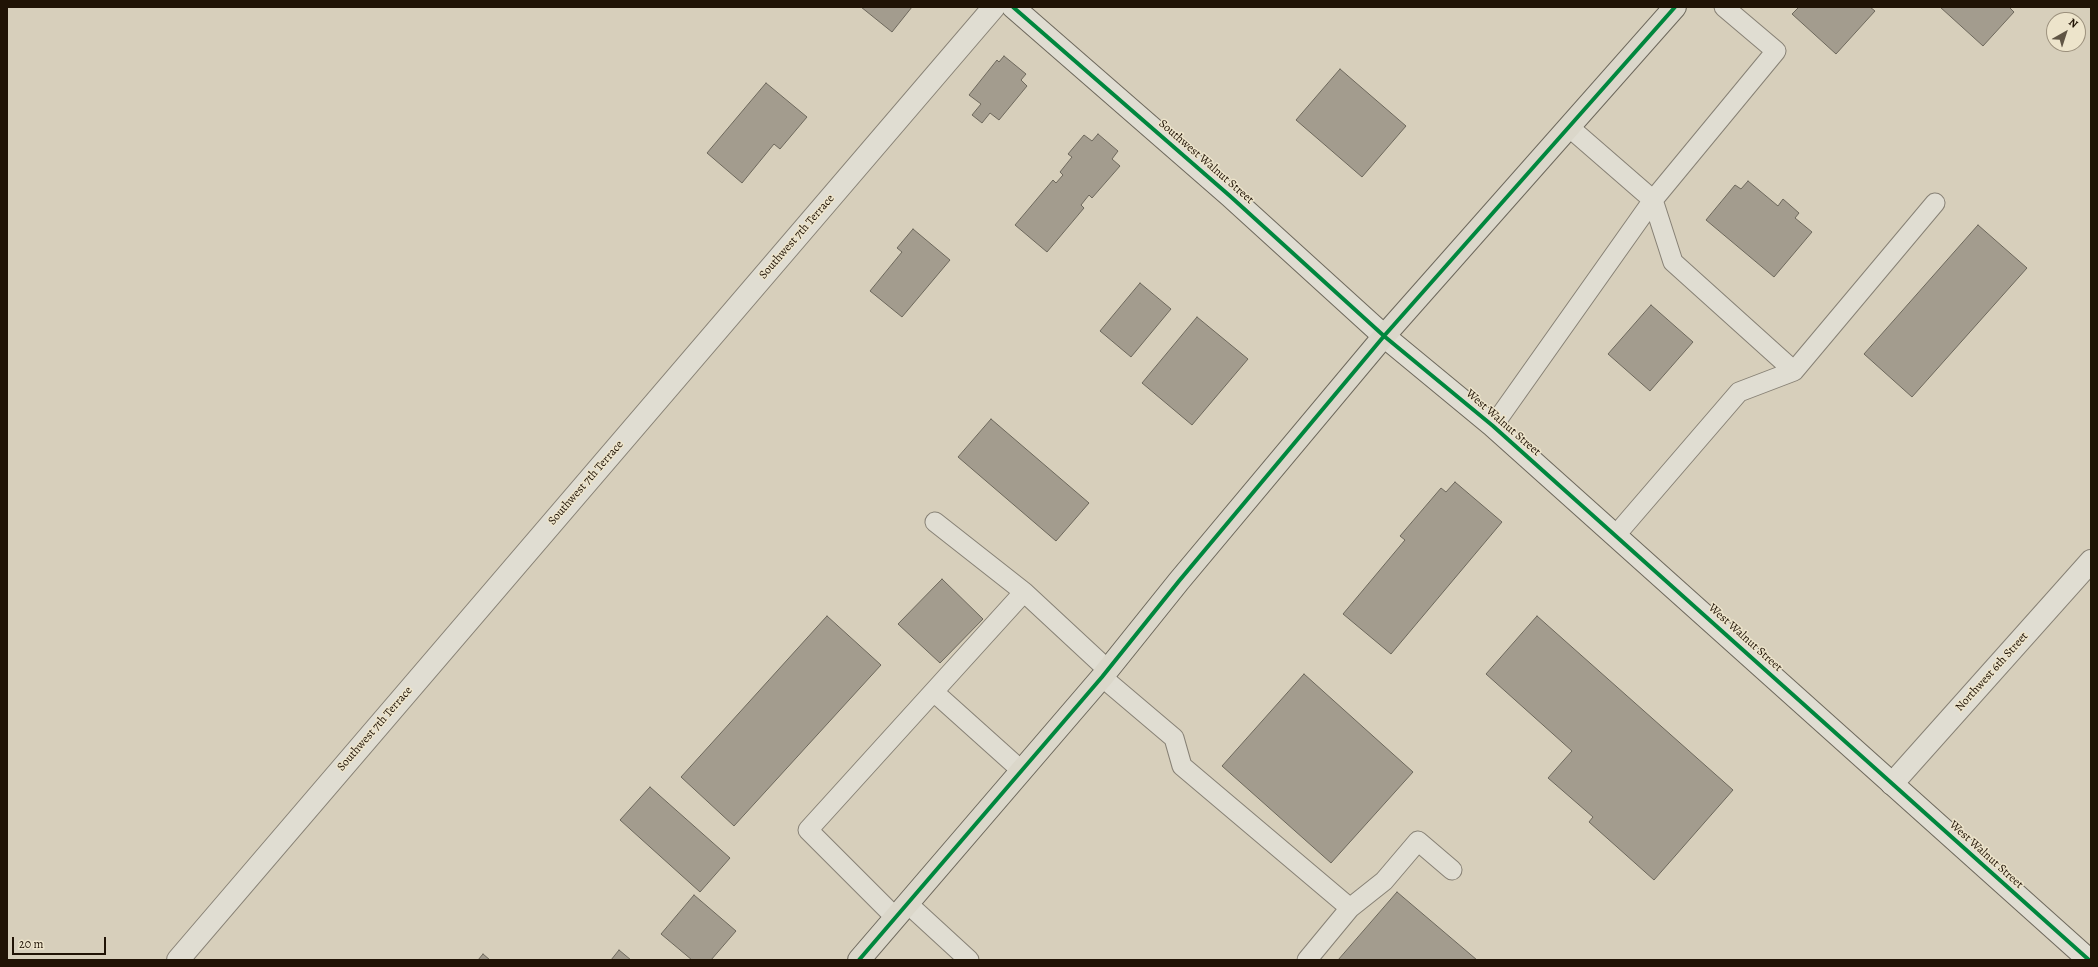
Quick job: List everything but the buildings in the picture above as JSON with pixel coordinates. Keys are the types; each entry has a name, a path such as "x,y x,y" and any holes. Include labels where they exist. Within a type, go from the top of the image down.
{"main road":[{"path":"859,960 1105,673 1179,581 1384,336 1675,7"}],"street":[{"name":"Southwest 7th Terrace","path":"178,960 994,7"},
{"name":"Southwest Walnut Street","path":"1013,7 1230,196 1384,336"},
{"name":"West Walnut Street","path":"1384,336 1493,426 2089,960"},
{"name":"Northwest 6th Street","path":"1892,784 2091,561"}],"lane":[{"path":"1493,426 1653,200 1776,51 1724,7"},
{"path":"1570,126 1653,200 1673,262 1794,370"},
{"path":"1616,536 1740,392 1794,370 1935,203"},
{"path":"935,522 1024,592 1105,673 1174,738 1182,766 1350,908"},
{"path":"968,960 902,911 808,830 1024,592"},
{"path":"934,692 1022,771"},
{"path":"1307,960 1350,908 1384,881 1418,841 1452,870"}],"cycle path":[{"path":"1013,7 1230,196 1384,336 1493,426 2089,960"},
{"path":"859,960 1102,677 1179,581 1384,336 1675,7"}]}
